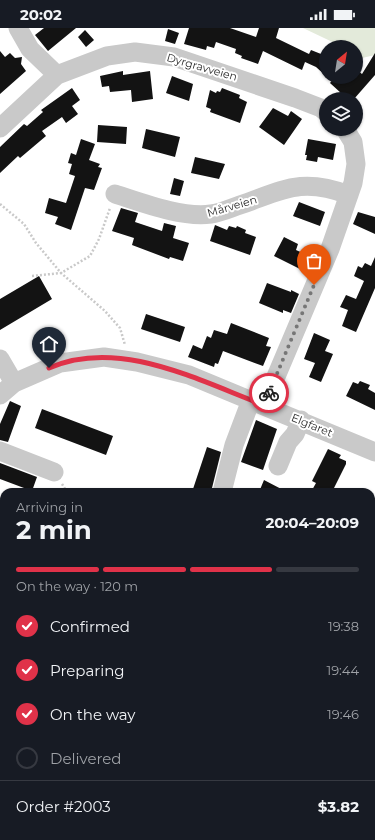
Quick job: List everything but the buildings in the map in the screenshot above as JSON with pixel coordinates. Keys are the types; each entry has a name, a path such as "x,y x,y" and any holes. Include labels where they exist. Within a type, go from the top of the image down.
{"street":[{"path":"18,28 30,49 56,75"},
{"name":"Dyrgravveien","path":"0,128 56,75 107,56 135,52 174,57 319,107"},
{"path":"223,488 234,445 258,402 330,249 349,196 356,164 353,142 349,136"},
{"name":"Mårveien","path":"116,194 172,212 190,214 211,214 287,188 303,185 339,192 349,196"},
{"name":"Elgfaret","path":"0,395 14,383 60,363 104,357 125,360 189,375 258,402 375,452"},
{"path":"0,359 14,383"},
{"path":"278,466 288,442 295,434 301,420"},
{"path":"0,451 54,472"}],"path":[{"path":"32,276 60,273 90,256 99,239 116,194"},
{"path":"0,204 24,224 36,243 60,273 105,311 120,328 125,342 125,360"}],"green space":[{"path":"303,28 375,28 375,55 363,58 363,40 328,40"}],"way so far":[{"path":"269,393 314,285"}],"route":[{"path":"49,368 60,363 104,357 137,362 189,375 264,405 269,393"}]}
